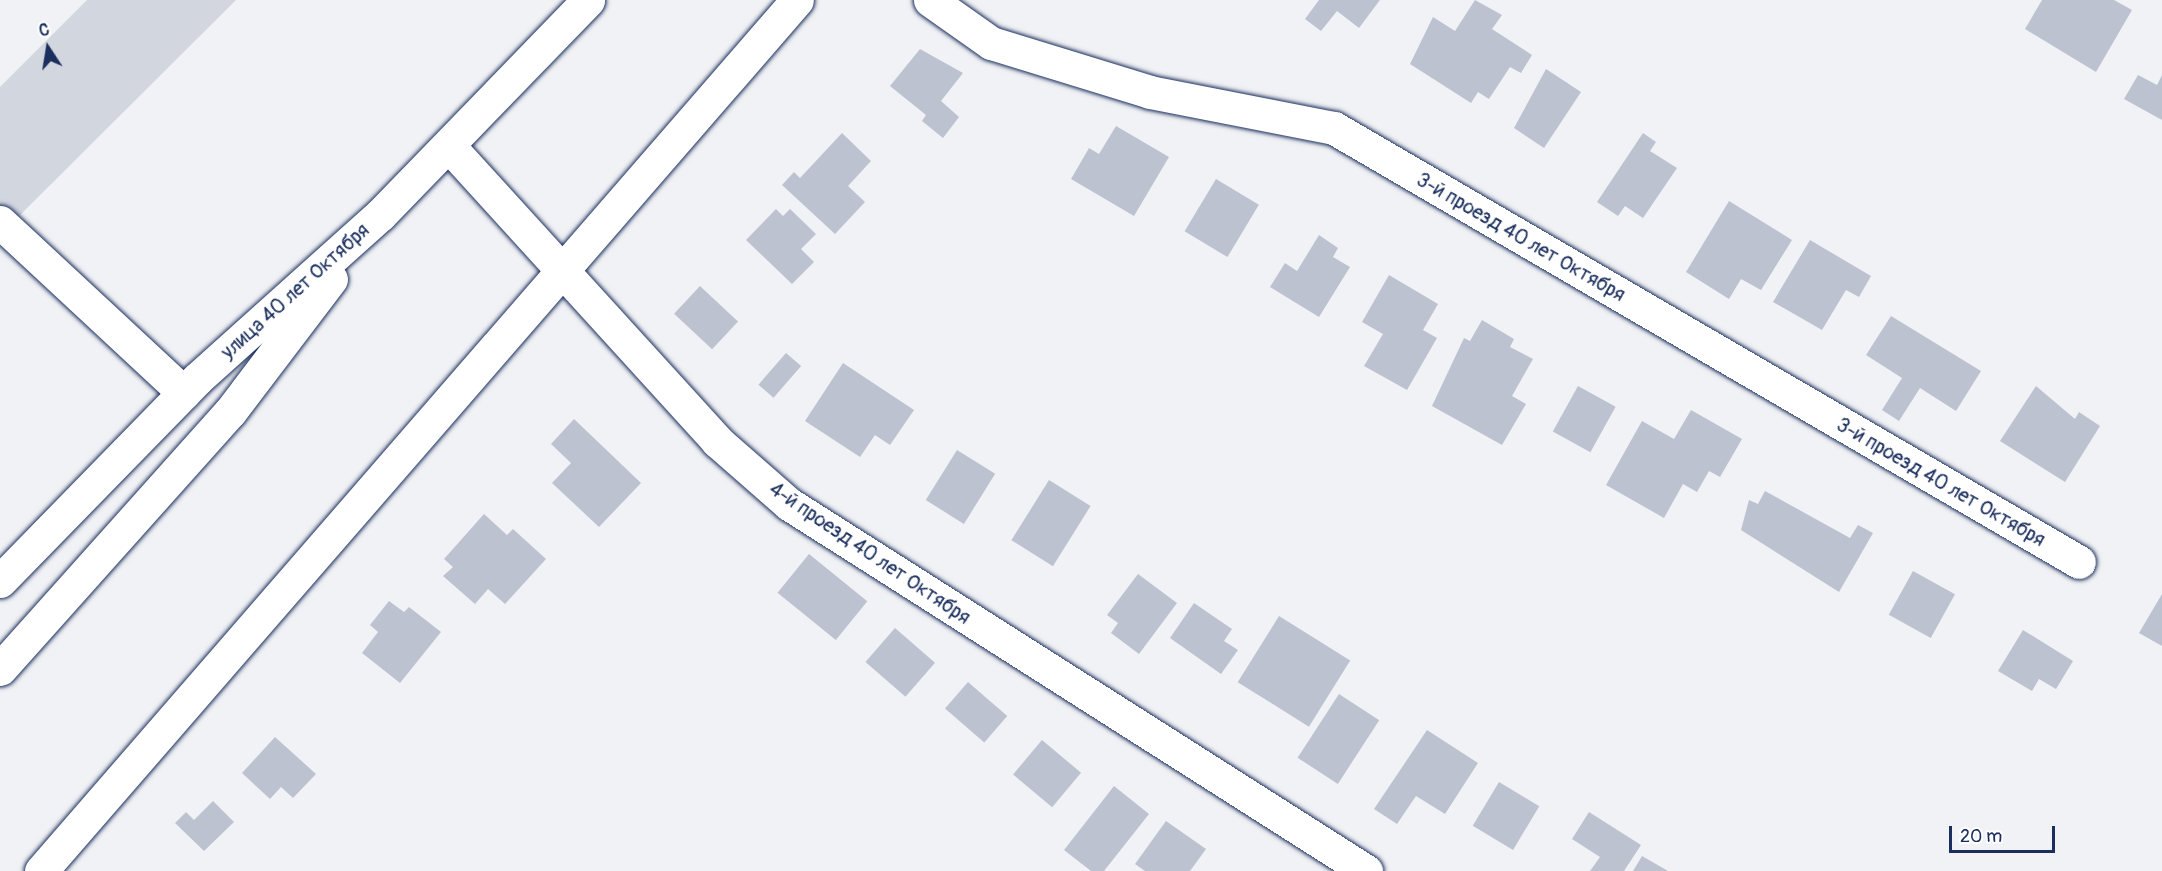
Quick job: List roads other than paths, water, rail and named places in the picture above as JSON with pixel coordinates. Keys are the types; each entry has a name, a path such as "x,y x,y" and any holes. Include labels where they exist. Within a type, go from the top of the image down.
{"street":[{"name":"улица 40 лет Октября","path":"0,581 184,393 380,215 588,0"},
{"path":"42,871 797,0"},
{"name":"3-й проезд 40 лет Октября","path":"930,0 1003,47 1150,92 1334,128 2079,562"},
{"name":"4-й проезд 40 лет Октября","path":"449,146 717,441 789,504 1366,871"},
{"path":"0,669 230,412 380,215"},
{"path":"0,222 184,393"}]}
